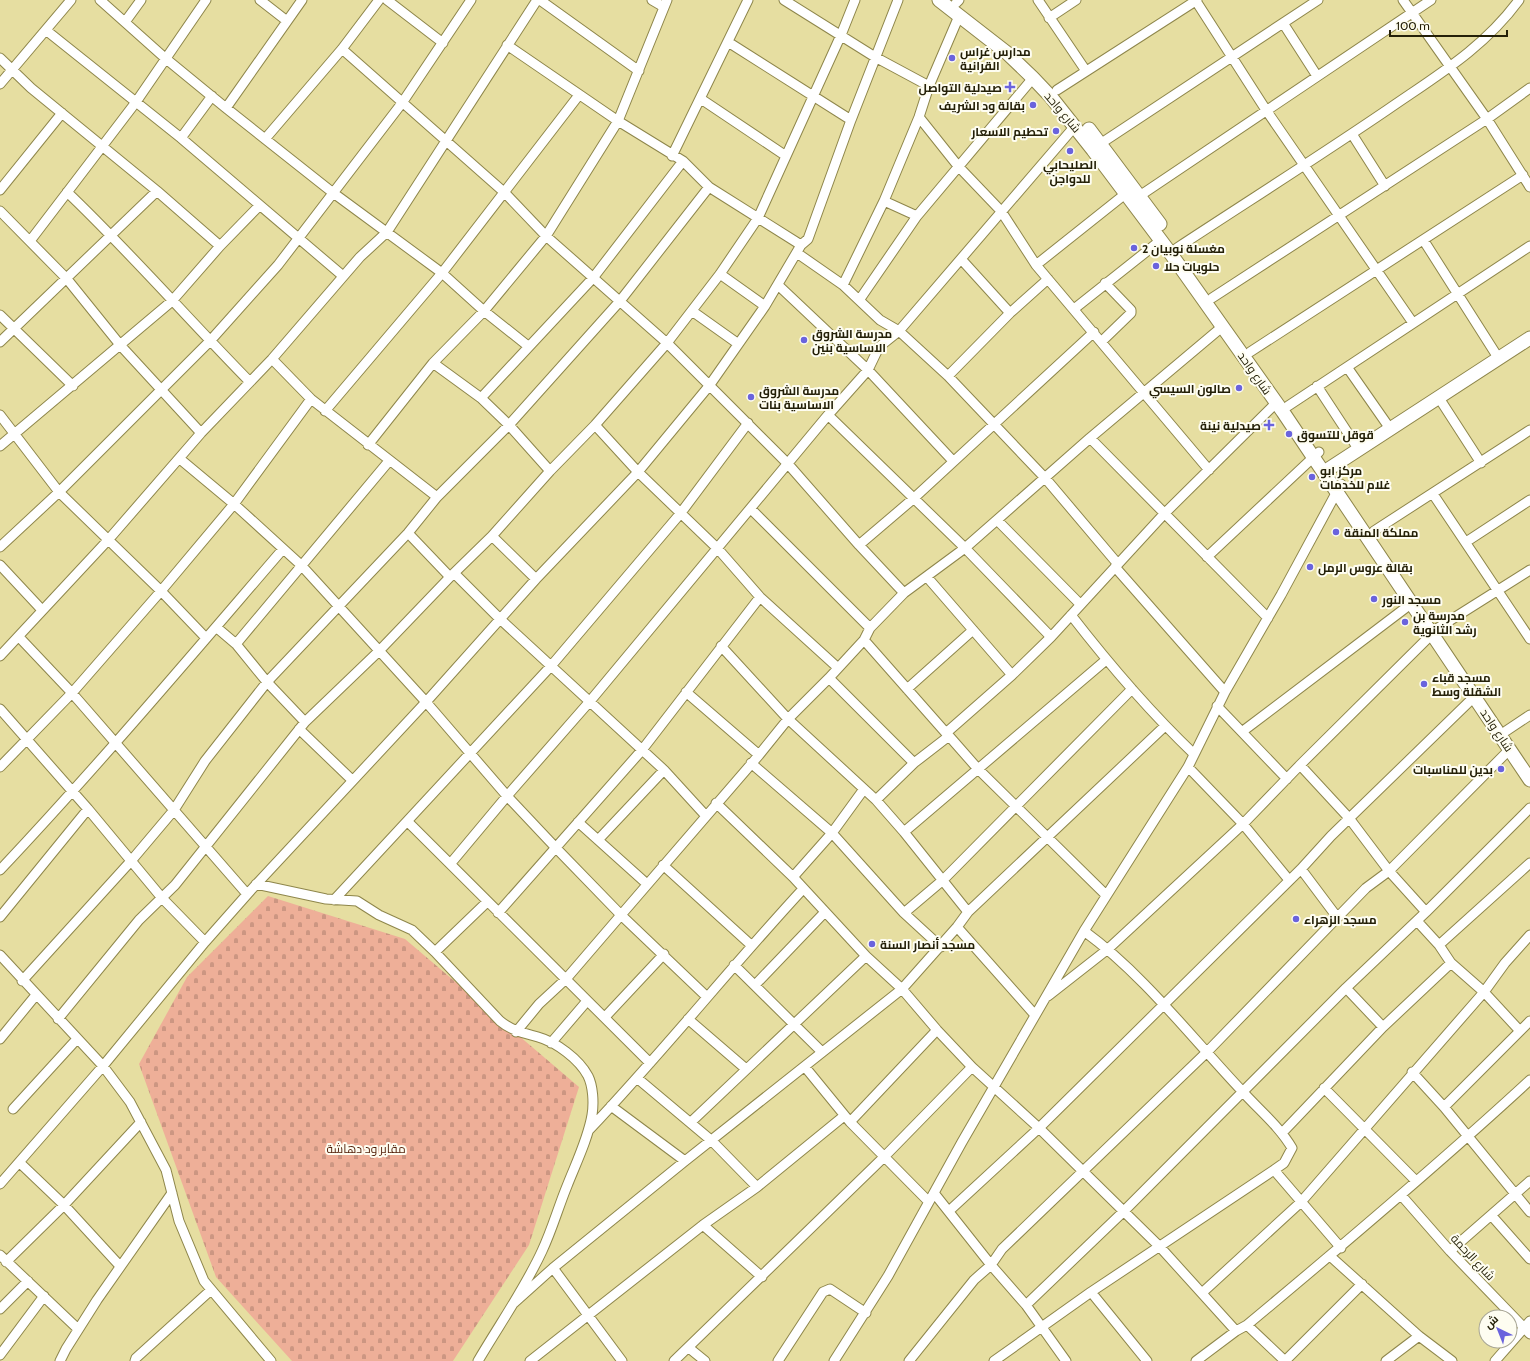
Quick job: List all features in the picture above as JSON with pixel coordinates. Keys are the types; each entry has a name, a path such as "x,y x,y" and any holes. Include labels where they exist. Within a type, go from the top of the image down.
{"street":[{"path":"0,84 47,31 71,0"},
{"path":"100,0 226,108 332,192 442,273 484,311 528,346"},
{"path":"125,22 141,0"},
{"path":"30,241 100,146 136,102 206,0"},
{"path":"260,0 286,21"},
{"path":"226,108 302,0"},
{"path":"265,139 342,49 379,0"},
{"path":"387,0 443,42"},
{"path":"0,547 59,492 210,341 278,265 298,240 332,192 402,103 471,0"},
{"path":"0,656 19,638 42,610 109,539 201,433 272,359 360,257 387,232 537,0"},
{"path":"540,0 639,71"},
{"path":"368,445 433,363 484,311 546,236 618,121 666,4 652,0"},
{"path":"672,156 748,0"},
{"path":"784,0 875,57 929,86"},
{"path":"58,1019 138,920 175,885 206,848 305,722 379,652 452,575 492,536 550,471 595,425 667,343 720,274 758,218 841,35 855,0"},
{"path":"0,1184 20,1163 103,1066 205,942 247,894 426,702 536,579 638,472 709,386 737,343 765,306 799,249 808,239 851,120 898,0"},
{"name":"شارع واحد","path":"939,0 1011,47 1057,90 1100,144 1161,240 1250,352 1282,404 1339,488 1412,603 1435,631"},
{"path":"1038,0 1086,71"},
{"path":"1049,18 1076,0"},
{"path":"1057,90 1197,0 1266,110 1413,323"},
{"path":"1100,144 1318,0"},
{"path":"1403,0 1487,119 1530,186"},
{"path":"1036,265 1133,194 1266,110 1432,0"},
{"path":"1177,248 1352,134 1450,67 1494,31 1519,0"},
{"name":"شارع واحد","path":"956,1 963,15 1033,78 1133,194 1177,248 1212,298 1222,327 1282,404"},
{"path":"844,284 884,200 919,118 929,86 963,15"},
{"path":"1283,23 1317,76"},
{"path":"47,31 181,138 298,240 343,276"},
{"path":"728,42 851,120"},
{"path":"507,45 618,121 672,156 683,161 709,187 758,218 799,249 844,284 880,320 899,331 948,376 1046,479 1116,565 1225,692"},
{"path":"342,49 505,193 546,236 667,343 788,464 859,545 904,593"},
{"path":"0,58 11,70 100,146 157,191 220,246"},
{"path":"860,299 917,216 1033,78"},
{"path":"1212,298 1339,217 1487,119 1530,88"},
{"path":"325,411 442,273 579,95"},
{"path":"181,138 212,96"},
{"path":"701,99 786,156"},
{"path":"0,190 62,113"},
{"path":"919,118 958,166 1001,211 1036,265 1209,470"},
{"path":"450,863 591,700 828,415 868,370 879,347 899,331 1075,126"},
{"path":"1352,134 1385,186"},
{"path":"481,398 593,278 683,161"},
{"path":"1250,352 1424,241 1523,175"},
{"path":"22,981 131,861 174,810 205,761 267,682 408,533 437,498 509,425 620,301 709,187"},
{"path":"0,342 113,236 157,191"},
{"path":"67,192 113,236 172,301 250,382"},
{"path":"884,200 917,216"},
{"path":"0,446 121,346 172,301 220,246 259,206"},
{"path":"0,211 67,279 121,346 201,433"},
{"path":"1074,309 1161,240"},
{"path":"1424,241 1499,359"},
{"path":"876,800 914,763 947,735 1012,675 1051,637 1164,514 1209,470 1282,404 1317,386 1347,367 1530,246"},
{"path":"961,259 1010,313"},
{"path":"720,274 765,306"},
{"path":"948,376 1010,313 1048,279"},
{"path":"1101,342 1131,313 1131,310 1105,284"},
{"path":"778,285 868,370 953,461"},
{"path":"692,311 737,343"},
{"path":"0,315 73,386"},
{"path":"516,1032 539,1004 566,979 622,915 716,803 759,755 788,718 830,678 837,667 864,640 870,628 904,593 965,548 1046,479 1090,438 1222,327"},
{"path":"859,545 913,499 1094,332"},
{"path":"1327,470 1391,430 1530,338"},
{"path":"272,359 311,399 325,411 437,498"},
{"path":"433,363 481,398 509,425 550,471"},
{"path":"1347,367 1391,430"},
{"path":"1317,386 1359,450"},
{"path":"1440,398 1481,463"},
{"path":"0,767 72,693 161,591 234,504 311,399"},
{"path":"0,415 59,492 109,539 206,638"},
{"path":"828,415 965,548 1051,637"},
{"path":"334,900 472,753 551,666 680,514 748,423"},
{"path":"595,425 638,472 718,549 760,597 837,667"},
{"path":"1374,531 1530,430"},
{"path":"1090,438 1268,618"},
{"path":"1207,556 1316,454"},
{"path":"180,459 234,504 301,565 472,753 507,796 622,915 707,997"},
{"path":"236,644 389,461"},
{"path":"834,1361 866,1313 1035,1015 1106,894 1188,767 1217,706 1268,618 1339,488"},
{"name":"شارع واحد","path":"1339,488 1374,531 1446,648 1530,767"},
{"path":"1433,494 1530,638"},
{"path":"1466,542 1530,500"},
{"path":"751,509 870,628"},
{"path":"997,520 1080,604"},
{"path":"408,533 551,666 591,700 664,770 706,816"},
{"path":"492,536 536,579"},
{"path":"0,870 73,792 283,549"},
{"path":"0,564 42,610"},
{"path":"1044,1000 1108,949 1243,824 1300,765 1435,631 1530,570"},
{"path":"927,576 1012,675"},
{"path":"498,913 642,750 760,597"},
{"path":"1243,731 1412,603"},
{"path":"1071,615 1106,660 1165,726 1194,754"},
{"path":"216,627 236,644 267,682 305,722"},
{"path":"907,689 973,630"},
{"path":"19,638 72,693 247,894"},
{"path":"864,640 978,769 1106,894"},
{"path":"721,646 788,718 876,800 904,832 968,912"},
{"path":"904,832 1106,660"},
{"name":"شارع واحد","path":"1464,674 1474,697 1530,780"},
{"path":"830,678 914,763"},
{"path":"904,913 943,880 1132,689"},
{"path":"686,692 759,755"},
{"path":"949,1211 1039,1128 1301,869 1349,818 1474,697"},
{"path":"1217,706 1243,731 1287,779"},
{"path":"0,709 88,809 162,898 205,942"},
{"path":"1506,731 1530,715"},
{"path":"514,1303 553,1268 685,1161 902,989 941,947 968,912 1165,726"},
{"path":"299,730 352,780"},
{"path":"909,1361 974,1280 990,1265 1002,1249 1207,1052 1366,888 1389,871 1510,749"},
{"path":"751,763 832,834 904,913 941,947"},
{"path":"1300,765 1349,818 1389,871 1426,912"},
{"path":"1188,767 1243,824 1289,880"},
{"path":"598,840 664,770"},
{"path":"794,878 832,834 864,789"},
{"path":"716,803 794,878 866,956 902,989 972,1068 1039,1128 1160,1247 1236,1331"},
{"path":"1026,1305 1123,1212 1346,988 1426,912 1530,808"},
{"path":"0,917 88,809"},
{"path":"408,822 650,1063"},
{"path":"578,822 647,884"},
{"path":"1439,945 1530,863"},
{"path":"663,865 751,945"},
{"path":"1301,869 1337,917"},
{"path":"256,884 334,900 357,901 379,915 414,931 508,1028 516,1032 539,1037 551,1043 570,1057 588,1076 593,1102 588,1131 542,1252 514,1303 478,1361"},
{"path":"588,1131 637,1078 751,945 803,889"},
{"path":"435,952 487,902"},
{"path":"755,985 825,912"},
{"path":"1417,920 1439,945 1451,962 1484,992 1520,1031"},
{"path":"957,927 1035,1015"},
{"path":"994,1361 1091,1292 1274,1170 1289,1156 1292,1148 1282,1133 1242,1092 1164,1005 1108,949 1084,931"},
{"path":"1202,1292 1301,1202 1412,1072 1484,992 1505,963 1530,935"},
{"path":"605,1017 664,954"},
{"path":"691,1122 866,956"},
{"path":"1,959 103,1066 130,1102 166,1170 179,1221 202,1276 211,1290 271,1361"},
{"path":"1282,1133 1383,1026 1451,962"},
{"path":"734,965 822,1052"},
{"path":"1346,988 1383,1026"},
{"path":"0,1039 36,995"},
{"path":"551,1043 588,1001"},
{"path":"688,1019 746,1069"},
{"path":"1444,1107 1530,1021"},
{"path":"530,1361 703,1224 757,1187 847,1119 937,1030"},
{"path":"13,1109 77,1039"},
{"path":"805,1066 847,1119 929,1202"},
{"path":"674,1361 762,1277 972,1068"},
{"path":"1412,1072 1444,1107 1530,1212"},
{"path":"637,1078 712,1141 757,1187"},
{"path":"1196,1361 1236,1331 1247,1325 1341,1248 1416,1181 1469,1137 1530,1080"},
{"path":"1324,1088 1416,1181"},
{"path":"611,1106 685,1161"},
{"path":"78,1329 3,1258 64,1205 141,1122"},
{"path":"20,1163 64,1205 120,1266"},
{"path":"1274,1170 1341,1248"},
{"path":"1450,1251 1530,1181"},
{"path":"61,1361 78,1329 120,1266 172,1193"},
{"path":"934,1193 990,1265 1026,1305 1066,1361"},
{"name":"شارع الرحمة","path":"1401,1195 1450,1251 1528,1328"},
{"path":"1491,1215 1530,1259"},
{"path":"703,1224 762,1277"},
{"path":"1330,1256 1419,1336 1452,1361"},
{"path":"553,1268 622,1361"},
{"path":"0,1309 28,1281"},
{"path":"1247,1325 1285,1361 1362,1284"},
{"path":"778,1361 823,1292 830,1289 866,1313"},
{"path":"135,1361 136,1358 211,1290"},
{"path":"1091,1292 1146,1361"},
{"path":"0,1355 44,1296"},
{"path":"1495,1361 1528,1328"},
{"path":"1386,1361 1419,1336"},
{"path":"689,1348 705,1361"}],"green space":[{"name":"مقابر ود دهاشة","path":"268,896 405,939 579,1087 529,1245 453,1361 292,1361 216,1277 139,1064 187,977"}],"place":[{"name":"مدارس غراس القرانية","path":"952,58"},
{"name":"صيدلية التواصل","path":"1010,87"},
{"name":"بقالة ود الشريف","path":"1033,105"},
{"name":"تحطيم الاسعار","path":"1056,131"},
{"name":"الصليحابي للدواجن","path":"1070,151"},
{"name":"مغسلة نوبيان 2","path":"1134,248"},
{"name":"حلويات حلا","path":"1156,266"},
{"name":"مدرسة الشروق الاساسية بنين","path":"804,340"},
{"name":"صالون السيسي","path":"1239,388"},
{"name":"مدرسة الشروق الاساسية بنات","path":"751,397"},
{"name":"صيدلية نينة","path":"1269,425"},
{"name":"قوقل للتسوق","path":"1289,434"},
{"name":"مركز ابو غلام للخدمات","path":"1312,477"},
{"name":"مملكة المنقة","path":"1336,532"},
{"name":"بقالة عروس الرمل","path":"1310,567"},
{"name":"مسجد النور","path":"1374,599"},
{"name":"مدرسة بن رشد الثانوية","path":"1405,622"},
{"name":"مسجد قباء الشقلة وسط","path":"1424,684"},
{"name":"بدين للمناسبات","path":"1501,769"},
{"name":"مسجد الزهراء","path":"1296,919"},
{"name":"مسجد أنصار السنة","path":"872,944"}]}
